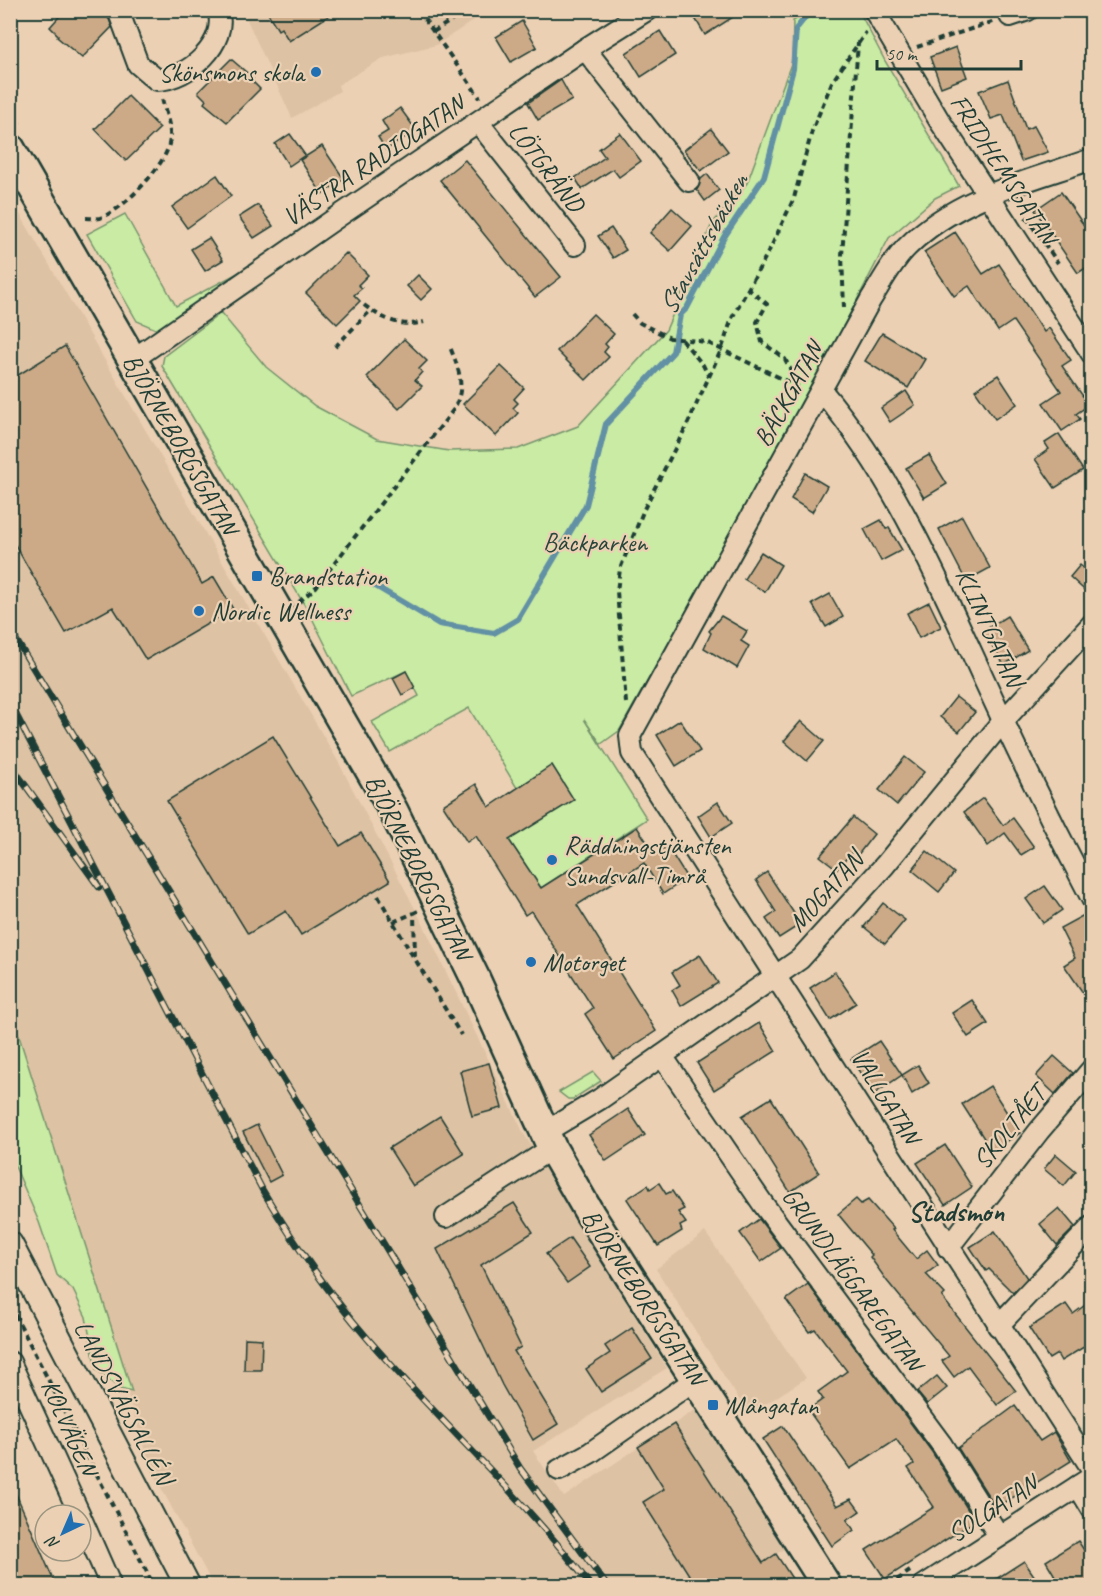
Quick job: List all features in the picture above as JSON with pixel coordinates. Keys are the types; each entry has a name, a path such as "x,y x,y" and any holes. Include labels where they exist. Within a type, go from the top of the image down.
{"highway":[{"name":"BJÖRNEBORGSGATAN","path":"14,135 132,360 393,810 475,978 548,1140 590,1214 827,1586"}],"main road":[{"name":"LANDSVÄGSALLÉN","path":"10,1244 188,1586"}],"street":[{"path":"118,10 138,64 157,80 167,80 188,70 208,51 220,32 218,10"},
{"name":"VÄSTRA RADIOGATAN","path":"132,360 484,117 647,10"},
{"name":"FRIDHEMSGATAN","path":"876,14 987,195 1092,354"},
{"path":"585,49 689,181"},
{"name":"LÖTGRÄND","path":"484,117 575,245"},
{"name":"BÄCKGATAN","path":"631,745 871,299 908,246 957,209 987,195 1092,159"},
{"name":"KLINTGATAN","path":"821,390 838,410 891,489 942,588 1092,899"},
{"name":"MOGATAN","path":"446,1217 662,1056 800,959 885,865 1004,720 1092,624"},
{"name":"VALLGATAN","path":"631,745 873,1125 948,1248 1092,1469"},
{"name":"GRUNDLÄGGAREGATAN","path":"662,1056 763,1204 942,1445 999,1536"},
{"name":"SKOLTÅET","path":"948,1248 1039,1131 1092,1069"},
{"path":"998,1326 1092,1226"},
{"name":"KOLVÄGEN","path":"10,1362 74,1503"},
{"path":"559,1470 590,1453 696,1379"},
{"path":"1085,1482 1092,1509"},
{"name":"SOLGATAN","path":"923,1586 1085,1482"},
{"name":"KOLVÄGEN","path":"93,1546 111,1586"}],"path":[{"path":"418,10 484,117"},
{"path":"433,32 468,10"},
{"path":"899,53 1019,13"},
{"path":"631,745 616,591 620,569 644,509 722,348 732,318 771,247 794,198 812,131 832,82 876,14"},
{"path":"845,346 842,255 858,42"},
{"path":"10,76 14,135"},
{"path":"86,219 100,218 115,209 152,174 163,160 169,145 171,128 157,80"},
{"path":"632,314 640,323 670,338 706,342 722,348 799,387 784,360 762,342 757,322 767,304 747,288"},
{"path":"364,305 396,323 411,326 424,322"},
{"path":"335,347 371,310"},
{"path":"682,340 703,365 709,377"},
{"path":"279,613 297,603 316,587 454,409 462,387 461,373 450,347"},
{"path":"378,896 461,1035"},
{"path":"393,922 427,906"},
{"path":"414,913 415,959"},
{"path":"10,1305 154,1586"}],"shaded area":[{"name":"Skönsmons skola","path":"243,11 488,11 436,45 383,58 338,85 340,91 292,118"},
{"path":"10,197 339,763 424,926 524,1134 667,1368 533,1451 564,1497 695,1410 784,1549 727,1585 213,1585 150,1467 11,1016"},
{"path":"705,1232 806,1378 749,1415 656,1269"}],"green space":[{"name":"Bäckparken","path":"811,11 859,11 885,61 959,186 935,198 889,238 806,399 619,731 601,744 584,719 647,819 541,888 498,823 552,766 517,788 469,708 390,752 372,722 419,696 406,671 351,696 310,614 162,366 164,356 221,313 266,367 315,406 377,439 449,451 518,449 578,426 666,330 712,224 747,183 792,61 793,21"},
{"path":"125,214 176,306 251,266 158,330 137,321 87,234"},
{"path":"11,1011 132,1392 120,1389 96,1369 86,1317 73,1290 57,1275 39,1222 11,1157"},
{"path":"593,1072 601,1081 573,1099 568,1099 559,1092"}],"building":[{"path":"65,10 100,10 109,19 112,27 82,58 57,37 58,35 50,27"},
{"path":"266,10 338,10 289,41 281,28 278,30"},
{"path":"690,10 744,10 705,35"},
{"path":"522,21 537,47 511,62 496,37"},
{"path":"660,31 675,55 641,77 626,53"},
{"path":"956,47 967,77 941,87 930,57"},
{"path":"231,59 253,78 252,81 260,89 227,122 204,103 206,100 198,92"},
{"path":"561,80 572,100 538,120 528,103"},
{"path":"1008,80 1026,129 1034,126 1048,152 1021,161 1003,115 991,119 979,91"},
{"path":"128,96 160,128 126,161 95,129"},
{"path":"400,108 416,130 386,150 378,137 388,131 382,121"},
{"path":"711,129 728,151 701,171 684,150"},
{"path":"620,133 641,161 619,177 613,169 582,189 575,178 605,157 599,149"},
{"path":"290,134 305,155 289,166 275,144"},
{"path":"322,146 344,179 322,194 300,160"},
{"path":"465,160 561,277 535,297 440,180"},
{"path":"707,174 719,190 705,201 697,190 701,179"},
{"path":"217,175 231,196 187,228 172,207"},
{"path":"1061,192 1092,237 1092,264 1078,273 1035,210"},
{"path":"258,205 273,226 254,238 239,217"},
{"path":"672,208 692,226 670,251 650,233"},
{"path":"611,228 626,250 613,258 598,236"},
{"path":"955,232 983,274 999,264 1044,332 1049,328 1071,360 1062,366 1089,405 1076,414 1080,419 1062,431 1043,403 1061,391 1013,321 998,331 969,286 954,296 924,252"},
{"path":"209,238 223,260 205,271 191,249"},
{"path":"346,253 368,275 358,285 362,288 354,295 360,301 337,324 306,293"},
{"path":"418,275 432,289 421,300 407,286"},
{"path":"593,314 614,334 605,344 608,347 604,352 609,357 586,380 557,351"},
{"path":"882,333 925,359 908,388 865,361"},
{"path":"404,339 427,361 419,369 422,372 415,380 422,386 399,409 367,377"},
{"path":"65,346 202,584 214,577 233,609 146,660 113,607 66,633 10,536 10,380"},
{"path":"501,366 524,388 514,399 518,403 513,408 518,413 496,436 463,404"},
{"path":"998,375 1017,404 995,419 975,390"},
{"path":"906,391 915,405 890,422 881,408"},
{"path":"1059,434 1083,470 1055,488 1035,459 1049,449 1045,443"},
{"path":"929,455 947,484 924,498 906,468"},
{"path":"805,473 827,486 812,512 791,499"},
{"path":"962,516 990,568 966,581 939,529"},
{"path":"881,520 886,529 889,528 902,550 881,561 864,529"},
{"path":"761,552 781,565 765,592 744,579"},
{"path":"1080,565 1092,575 1092,597 1070,577"},
{"path":"830,594 843,617 826,627 812,604"},
{"path":"929,602 941,627 919,638 907,613"},
{"path":"721,616 747,631 741,641 749,646 737,668 704,648 711,633 709,631"},
{"path":"1007,616 1028,650 1004,665 983,631"},
{"path":"406,671 415,688 402,695 393,678"},
{"path":"956,697 975,712 959,732 940,717"},
{"path":"680,720 700,751 676,766 657,735"},
{"path":"801,721 824,741 807,761 784,741"},
{"path":"273,736 340,846 361,833 390,881 301,935 286,911 248,934 167,801"},
{"path":"905,757 924,772 897,805 879,790"},
{"path":"552,765 574,800 509,840 541,888 637,827 655,854 667,846 687,878 663,894 644,863 577,905 656,1031 614,1059 585,1014 593,1008 531,911 525,915 476,836 467,842 443,805 476,784 489,807"},
{"path":"983,798 1003,825 1013,818 1034,847 1021,855 1005,833 988,846 964,812"},
{"path":"718,802 732,823 711,837 698,816"},
{"path":"853,817 874,834 857,856 852,852 837,869 820,856"},
{"path":"927,851 954,873 939,892 912,870"},
{"path":"767,872 801,924 779,938 766,919 776,912 756,880"},
{"path":"1045,886 1062,910 1043,923 1026,899"},
{"path":"883,903 905,920 885,944 864,927"},
{"path":"1084,915 1092,928 1092,1006 1064,965 1075,958 1060,928"},
{"path":"700,955 718,983 681,1006 672,990 680,985 672,972"},
{"path":"835,972 856,1003 830,1020 810,988"},
{"path":"972,1000 988,1024 968,1037 952,1013"},
{"path":"759,1023 776,1051 714,1090 697,1063"},
{"path":"879,1041 902,1075 874,1094 851,1059"},
{"path":"1054,1056 1073,1073 1055,1094 1036,1076"},
{"path":"489,1063 502,1108 472,1116 460,1071"},
{"path":"918,1065 929,1083 912,1094 902,1075"},
{"path":"990,1086 1020,1133 992,1151 962,1104"},
{"path":"771,1098 819,1173 790,1192 742,1116"},
{"path":"628,1109 645,1135 606,1161 589,1135"},
{"path":"440,1116 464,1154 413,1186 389,1148"},
{"path":"257,1125 282,1175 269,1182 243,1132"},
{"path":"945,1145 972,1187 945,1205 917,1163"},
{"path":"1056,1154 1076,1171 1064,1186 1044,1169"},
{"path":"659,1183 666,1194 672,1191 684,1209 678,1212 686,1223 680,1226 682,1231 658,1246 627,1199 648,1185 650,1189"},
{"path":"856,1199 861,1204 868,1200 894,1229 892,1230 916,1259 927,1250 938,1265 926,1274 945,1294 942,1297 1016,1391 997,1405 968,1366 954,1377 942,1361 949,1356 887,1281 870,1257 872,1255 838,1214"},
{"path":"514,1203 533,1232 481,1265 521,1347 514,1351 558,1424 533,1440 502,1385 437,1249"},
{"path":"1059,1208 1075,1227 1057,1245 1040,1224"},
{"path":"759,1219 781,1248 761,1262 740,1233"},
{"path":"995,1231 1027,1278 1013,1293 989,1269 986,1271 970,1247"},
{"path":"570,1238 590,1267 567,1283 546,1254"},
{"path":"808,1284 932,1452 975,1521 885,1579 866,1550 934,1507 908,1468 914,1464 896,1439 850,1469 808,1410 823,1399 818,1392 847,1371 815,1329 809,1332 786,1300"},
{"path":"1092,1300 1092,1342 1061,1361 1057,1354 1049,1359 1029,1328 1066,1304 1073,1314"},
{"path":"632,1328 652,1359 601,1392 586,1369 610,1353 605,1346"},
{"path":"245,1338 262,1339 261,1370 244,1370"},
{"path":"937,1376 947,1388 927,1404 917,1392"},
{"path":"1015,1406 1040,1441 1054,1432 1071,1461 996,1508 958,1448"},
{"path":"674,1424 763,1563 776,1554 797,1586 696,1586 643,1502 664,1489 638,1447"},
{"path":"783,1426 837,1506 851,1499 860,1511 847,1520 854,1530 832,1546 763,1439"},
{"path":"10,1480 33,1533 33,1563 46,1563 56,1586 10,1586"},
{"path":"1078,1541 1092,1562 1092,1586 1061,1586 1046,1561"},
{"path":"1024,1561 1035,1577 1022,1586 985,1586"}],"waterway":[{"name":"Stavsättsbäcken","path":"367,581 439,624 494,633 518,619 586,505 606,424 673,352 680,315 687,308 724,237 764,177 793,69 796,29 807,15 816,10"}],"railway":[{"path":"10,630 520,1468 607,1586"},
{"path":"10,703 263,1191 299,1249 325,1286 368,1339 538,1522 591,1586"},
{"path":"10,764 99,887"}],"place":[{"name":"Skönsmons skola","path":"316,72"},
{"name":"Brandstation","path":"257,576"},
{"name":"Nordic Wellness","path":"199,611"},
{"name":"Räddningstjänsten Sundsvall-Timrå","path":"552,860"},
{"name":"Motorget","path":"531,962"},
{"name":"Mångatan","path":"713,1405"}],"district":[{"name":"Stadsmon","path":"956,1211"}]}
